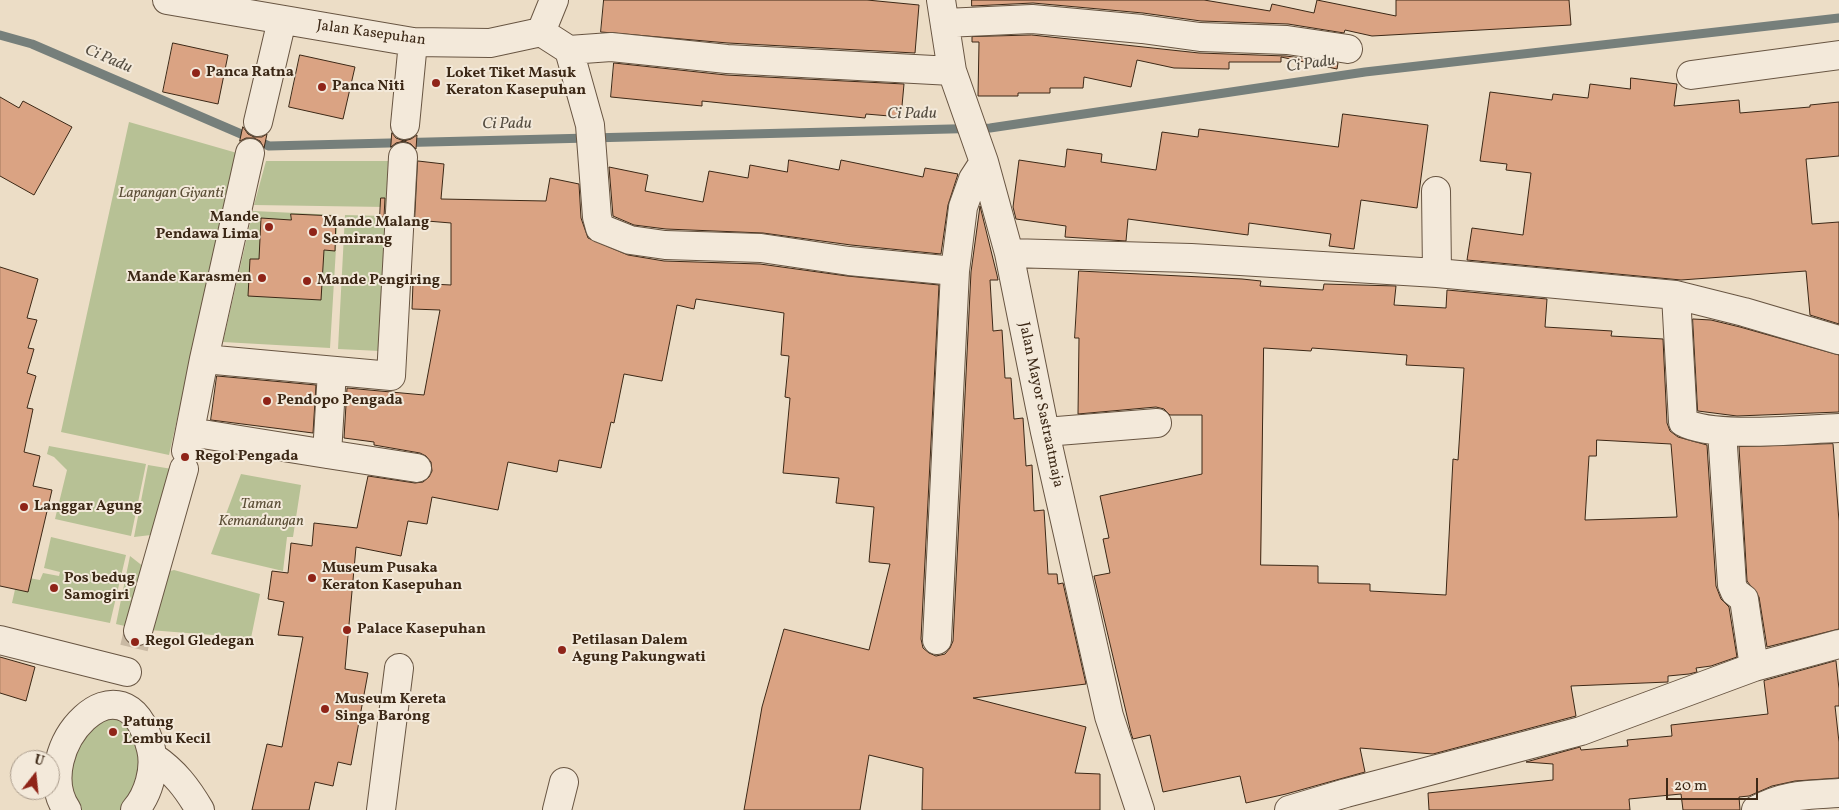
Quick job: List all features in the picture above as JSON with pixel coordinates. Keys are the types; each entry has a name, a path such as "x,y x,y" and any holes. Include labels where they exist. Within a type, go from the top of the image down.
{"street":[{"name":"Jalan Kasepuhan","path":"168,0 413,42 490,43 541,32"},
{"path":"554,0 541,32 569,50 612,47 727,59 952,71"},
{"path":"943,11 1142,28 1200,37 1287,40 1348,49"},
{"name":"Jalan Mayor Sastraatmaja","path":"943,11 952,71 984,161 1009,253 1045,432 1109,716 1140,810"},
{"path":"258,122 282,20"},
{"path":"405,125 413,42"},
{"path":"569,50 591,137 597,216 600,228 630,240 665,244 761,248 849,261 956,272"},
{"path":"1690,75 1839,54"},
{"path":"118,705 186,451 204,359 250,153"},
{"path":"204,359 391,376 403,157"},
{"path":"937,640 956,272 963,207 973,179 984,161"},
{"path":"1436,191 1437,273"},
{"path":"1009,253 1191,258 1437,273 1676,295 1744,312 1839,340"},
{"path":"1676,295 1683,422 1722,431 1839,428"},
{"path":"327,454 332,370"},
{"path":"1045,432 1157,424"},
{"path":"1722,431 1733,590 1744,599 1754,666"},
{"path":"186,451 327,454 417,468"},
{"path":"0,640 133,650"},
{"path":"1289,810 1346,793 1582,731 1754,666 1839,644"},
{"path":"381,810 399,668"},
{"path":"60,760 69,736 95,708 107,704 118,705 133,712 148,736 153,757 150,782 139,808"},
{"path":"153,757 171,770 188,789 200,810"},
{"path":"557,810 564,782"},
{"path":"60,789 63,803 67,810"},
{"path":"1756,810 1786,797 1839,793"}],"green space":[{"name":"Lapangan Giyanti","path":"129,122 237,153 169,455 61,432"},
{"path":"266,161 388,161 386,207 254,205"},
{"path":"253,211 338,215 330,348 223,342"},
{"path":"345,215 385,216 380,351 338,349"},
{"path":"49,446 146,464 131,536 55,519 67,470 54,457 47,454"},
{"path":"148,465 172,469 151,535 134,537"},
{"name":"Taman Kemandungan","path":"241,474 301,485 293,537 287,537 283,571 211,554"},
{"path":"51,537 126,555 110,623 12,603 18,576 40,580 43,573 59,576 60,572 44,568"},
{"path":"130,556 144,567 129,627 116,624"},
{"path":"174,570 260,594 251,638 149,630 167,572"},
{"path":"115,718 129,727 142,767 129,810 75,810 69,762 94,723"}],"building":[{"path":"604,0 867,0 919,5 915,53 728,43 601,32"},
{"path":"972,0 1204,0 1270,11 1272,4 1314,13 1317,0 1396,16 1396,0 1569,0 1571,25 1372,36 1345,30 1344,33 1288,24 1201,21 1143,13 1033,3 972,6"},
{"path":"1032,35 1199,53 1286,56 1338,63 1337,69 1281,57 1281,62 1229,62 1229,69 1174,68 1137,60 1131,87 1084,77 1083,88 1050,88 1050,93 1018,93 1018,96 978,96 979,42 972,42 972,37"},
{"name":"Panca Ratna","path":"173,43 228,55 218,104 163,92"},
{"name":"Panca Niti","path":"300,55 355,67 343,119 289,107"},
{"path":"614,63 726,75 904,84 901,117 866,114 865,118 702,101 702,106 611,97"},
{"path":"1631,78 1677,84 1674,106 1739,100 1740,113 1810,107 1810,105 1839,102 1839,156 1806,159 1812,224 1839,222 1839,324 1810,315 1806,271 1681,280 1467,260 1472,228 1523,235 1531,173 1506,170 1507,164 1480,161 1490,92 1552,100 1553,94 1588,98 1590,84 1630,89"},
{"path":"0,97 19,108 23,101 72,127 34,195 0,176"},
{"path":"1343,114 1428,125 1417,208 1361,200 1354,249 1329,246 1331,234 1249,223 1248,235 1128,219 1126,241 1065,237 1066,226 1016,219 1013,207 1019,160 1065,167 1067,149 1102,154 1101,162 1156,170 1162,132 1198,137 1199,129 1338,147"},
{"path":"243,127 248,134 254,137 262,137 267,134 264,148 260,141 254,138 246,138 240,141"},
{"path":"392,133 396,138 404,141 396,143 391,147"},
{"path":"417,135 416,149 411,144 404,141"},
{"path":"789,160 839,170 841,160 923,177 925,168 958,174 948,205 941,254 851,245 763,233 666,229 634,225 613,216 609,167 648,175 645,191 703,202 709,171 748,178 750,165 787,172"},
{"path":"418,161 444,164 441,199 546,201 550,178 579,184 581,218 588,238 628,255 664,261 760,264 847,276 939,285 921,639 923,648 936,656 945,654 953,641 971,272 980,206 998,280 990,280 993,331 1002,330 1005,378 1011,378 1014,419 1023,418 1026,466 1032,465 1034,511 1044,510 1048,574 1057,574 1058,584 1063,583 1086,684 973,698 1086,727 1075,773 1100,774 1100,810 922,810 923,768 869,755 860,810 744,810 762,707 784,629 869,650 890,564 869,562 874,507 836,503 839,478 783,473 790,398 785,397 789,356 781,355 784,313 696,299 694,309 677,305 662,381 624,374 614,423 611,422 601,468 559,460 557,472 508,462 498,510 432,497 427,524 408,521 401,556 356,547 345,669 368,673 351,765 338,762 333,786 315,782 309,810 252,810 267,744 282,747 303,637 278,635 284,602 268,599 272,571 288,573 291,543 312,546 314,523 357,528 368,476 415,483 423,482 432,471 431,462 420,453 374,445 374,442 344,438 347,388 424,395 440,310 412,309 413,283 451,285 451,223 415,220"},
{"path":"381,198 385,198 384,217 380,217"},
{"path":"291,214 336,216 335,251 324,250 321,300 248,296 250,259 259,259 261,218 291,220"},
{"path":"0,267 38,279 27,318 37,320 28,348 34,349 27,373 36,376 27,408 33,409 24,452 40,456 33,486 52,490 28,592 0,586"},
{"path":"1079,271 1242,279 1261,281 1260,286 1323,290 1324,284 1396,286 1394,305 1446,308 1447,290 1547,299 1545,327 1612,331 1611,336 1663,339 1667,423 1670,431 1678,437 1707,445 1716,586 1721,599 1729,607 1737,657 1711,666 1696,668 1697,672 1668,676 1668,682 1571,686 1576,716 1433,754 1360,748 1365,772 1286,794 1246,803 1240,776 1163,792 1150,735 1133,739 1131,733 1094,576 1110,573 1103,539 1109,538 1100,496 1202,474 1202,415 1170,415 1164,409 1156,407 1078,414 1079,338 1075,338","holes":["1264,348 1311,351 1312,348 1407,355 1406,365 1464,368 1458,460 1453,459 1446,595 1370,591 1370,584 1318,583 1318,566 1261,565","1597,440 1671,444 1677,517 1585,520 1589,456 1596,456"]},
{"path":"1693,319 1711,320 1740,327 1839,355 1839,412 1737,416 1698,411"},
{"name":"Pendopo Pengada","path":"217,376 316,385 313,433 211,420"},
{"path":"1833,444 1839,521 1839,629 1767,647 1759,597 1747,581 1739,447"},
{"path":"0,657 35,667 26,701 0,693"},
{"path":"1836,661 1839,689 1839,706 1835,706 1839,742 1839,778 1795,781 1772,786 1749,796 1739,797 1740,810 1683,810 1681,794 1629,799 1630,810 1429,810 1428,793 1553,780 1553,764 1526,762 1580,747 1581,750 1628,746 1627,740 1672,736 1671,725 1768,714 1764,681"}],"waterway":[{"name":"Ci Padu","path":"0,35 32,44 269,146 990,128 1365,72 1839,18"}],"tunnel":[{"path":"134,648 138,631"}],"place":[{"name":"Panca Ratna","path":"196,73"},
{"name":"Loket Tiket Masuk Keraton Kasepuhan","path":"436,83"},
{"name":"Panca Niti","path":"322,87"},
{"name":"Mande Pendawa Lima","path":"269,227"},
{"name":"Mande Malang Semirang","path":"313,232"},
{"name":"Mande Karasmen","path":"262,278"},
{"name":"Mande Pengiring","path":"307,281"},
{"name":"Pendopo Pengada","path":"267,401"},
{"name":"Regol Pengada","path":"185,457"},
{"name":"Langgar Agung","path":"24,507"},
{"name":"Museum Pusaka Keraton Kasepuhan","path":"312,578"},
{"name":"Pos bedug Samogiri","path":"54,588"},
{"name":"Palace Kasepuhan","path":"347,630"},
{"name":"Regol Gledegan","path":"135,642"},
{"name":"Petilasan Dalem Agung Pakungwati","path":"562,650"},
{"name":"Museum Kereta Singa Barong","path":"325,709"},
{"name":"Patung Lembu Kecil","path":"113,732"}]}
